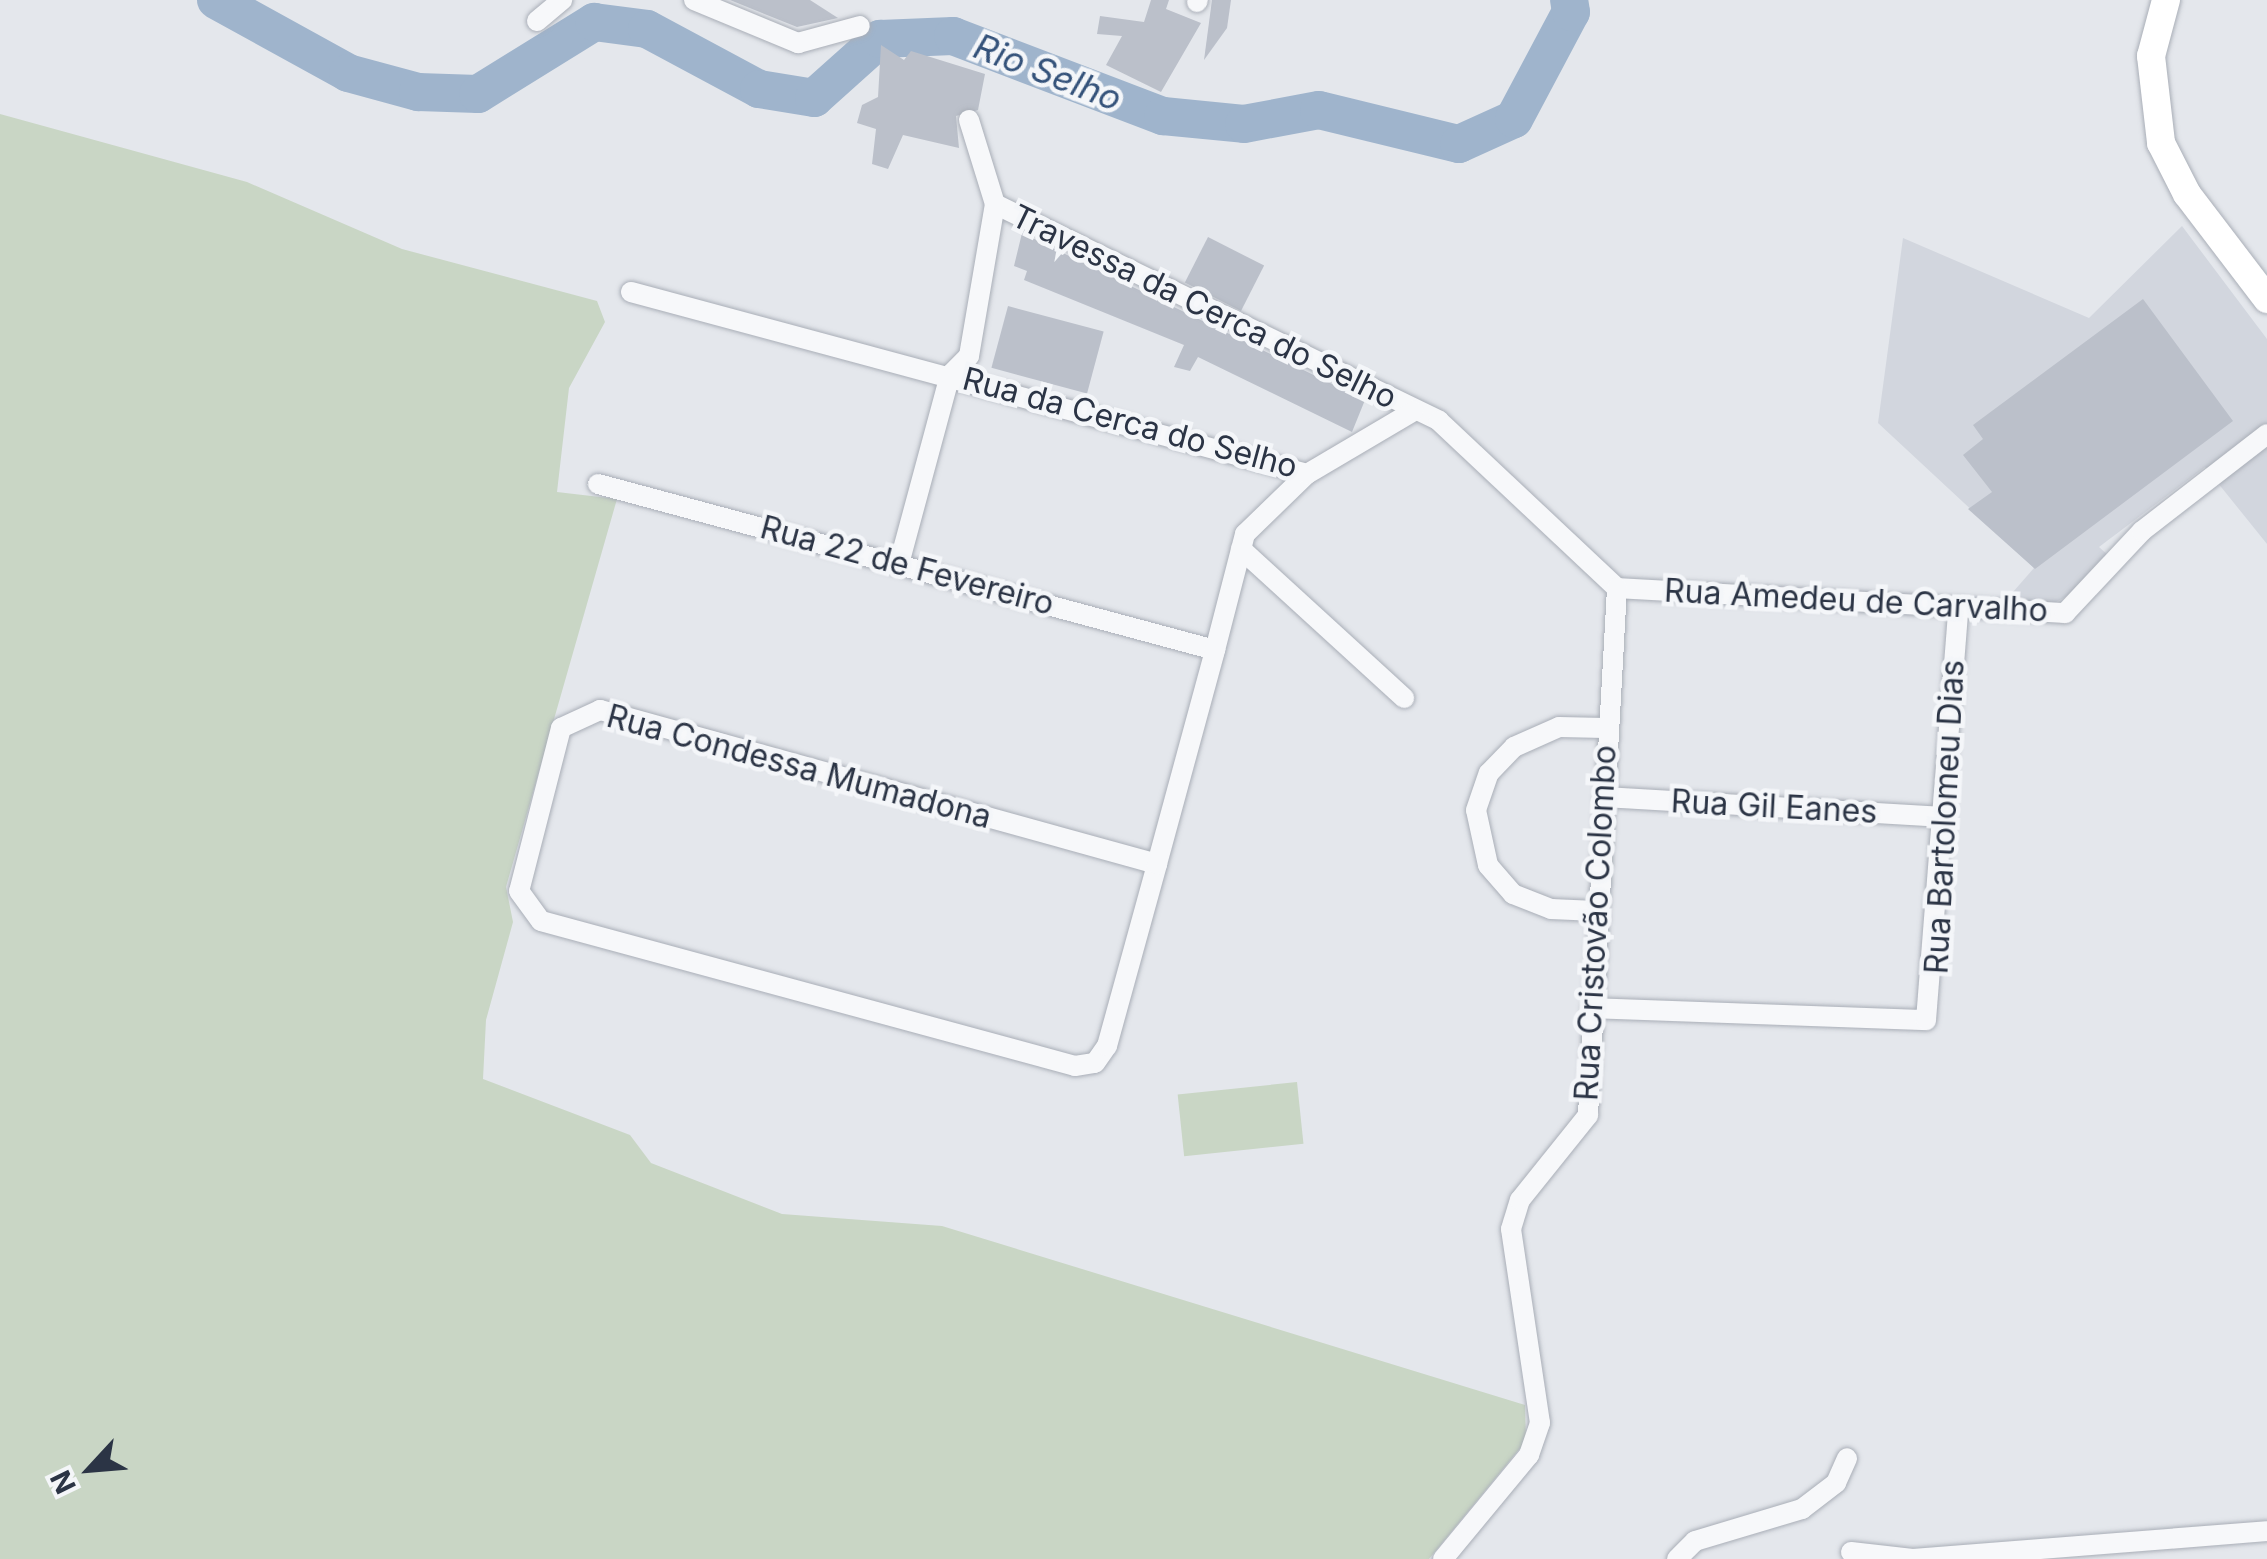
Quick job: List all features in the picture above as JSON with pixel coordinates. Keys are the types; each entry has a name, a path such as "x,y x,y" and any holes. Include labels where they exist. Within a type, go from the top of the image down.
{"main road":[{"path":"2166,0 2151,56 2161,143 2187,194 2267,298"}],"street":[{"path":"536,20 562,0"},
{"path":"694,0 798,43 860,26"},
{"path":"900,564 950,376 969,356 995,204 969,120"},
{"name":"Travessa da Cerca do Selho","path":"995,204 1414,411"},
{"name":"Rua da Cerca do Selho","path":"631,292 1306,474 1414,411"},
{"path":"1414,411 1439,421 1616,588"},
{"name":"Rua Amedeu de Carvalho","path":"1616,588 1958,612 2064,613 2142,532 2267,434"},
{"path":"1157,864 1245,534 1306,474"},
{"name":"Rua 22 de Fevereiro","path":"598,484 1215,650"},
{"path":"1241,549 1404,698"},
{"name":"Rua Cristovão Colombo","path":"1444,1559 1528,1455 1540,1423 1511,1229 1520,1200 1588,1115 1596,910 1606,797 1605,728 1616,588"},
{"name":"Rua Bartolomeu Dias","path":"1592,1008 1926,1020 1958,612"},
{"name":"Rua Condessa Mumadona","path":"600,710 1157,864 1095,1063 1074,1066 541,921 519,891 561,728 600,710"},
{"path":"1596,910 1551,909 1514,894 1488,866 1476,810 1489,773 1514,748 1558,727 1605,728"},
{"name":"Rua Gil Eanes","path":"1606,797 1942,817"},
{"path":"1677,1559 1695,1541 1802,1509 1836,1483 1847,1458"},
{"path":"1851,1552 1914,1559 2267,1531"}],"shaded area":[{"path":"2182,226 2267,339 2267,544 2205,467 2099,547 2109,556 2075,592 2056,602 2006,600 2034,568 1878,423 1903,238 2089,318"}],"green space":[{"path":"0,114 247,182 402,249 597,301 605,322 569,388 557,492 617,499 506,887 513,922 486,1020 483,1079 630,1135 651,1163 782,1214 942,1226 1525,1405 1526,1441 1429,1559 0,1559"},
{"path":"1297,1082 1303,1144 1184,1156 1178,1095"}],"building":[{"path":"730,0 810,0 838,18 797,27"},
{"path":"1151,0 1169,0 1166,9 1201,23 1161,92 1106,65 1122,36 1097,34 1100,16 1144,22"},
{"path":"1212,0 1231,0 1227,28 1204,60"},
{"path":"881,45 904,60 911,51 985,74 978,110 956,116 959,148 903,135 888,169 872,164 876,129 857,123 862,105 878,97"},
{"path":"1022,233 1365,400 1352,432 1198,357 1190,371 1174,367 1184,345 1024,280 1027,271 1014,266"},
{"path":"1208,237 1264,266 1241,311 1185,282"},
{"path":"2143,299 2233,421 2035,569 1968,509 1992,492 1963,455 1983,439 1973,425"},
{"path":"1008,306 1104,332 1087,393 991,368"}],"waterway":[{"name":"Rio Selho","path":"216,0 348,73 418,92 478,94 594,22 647,29 759,89 814,98 880,39 953,36 1163,116 1244,124 1319,110 1459,144 1514,119 1571,12 1569,0"}]}
